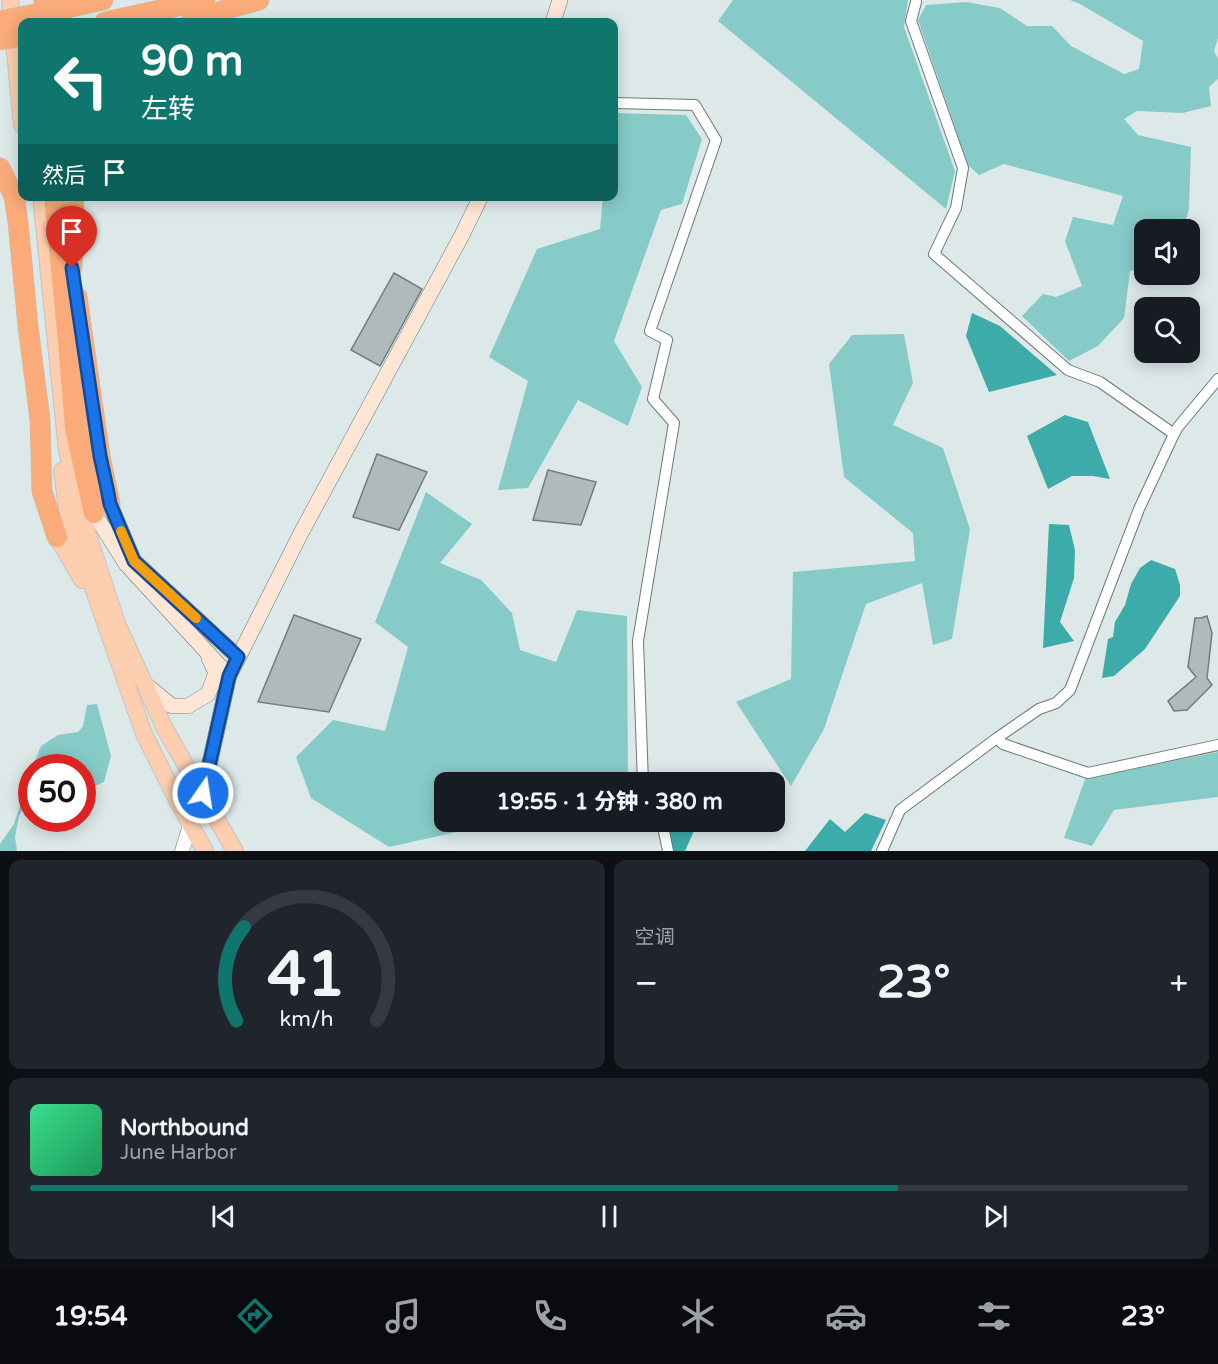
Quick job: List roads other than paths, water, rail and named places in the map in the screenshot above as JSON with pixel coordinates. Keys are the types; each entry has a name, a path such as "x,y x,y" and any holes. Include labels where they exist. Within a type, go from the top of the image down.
{"highway":[{"path":"34,0 36,18"},
{"path":"44,0 46,18"},
{"path":"0,21 74,4 103,0"},
{"path":"123,18 205,0"},
{"path":"202,18 259,0"},
{"path":"0,40 18,37"},
{"path":"0,168 14,196 40,420 42,491 57,537"},
{"path":"54,201 75,428 102,509"},
{"path":"65,201 72,268 100,456 102,509"},
{"path":"72,268 74,201"}],"main road":[{"path":"10,0 18,83"},
{"path":"20,0 22,18"},
{"path":"554,18 560,0"},
{"path":"31,201 68,516 144,734 205,851"},
{"path":"42,201 67,451 83,520 118,626 165,729 236,851"},
{"path":"190,825 203,793 229,676 301,533 479,201"},
{"path":"102,509 126,564 229,676"},
{"path":"102,509 134,561 238,657"},
{"path":"57,537 100,611"},
{"path":"144,683 172,706 188,706 208,694 216,673 207,652"}],"street":[{"path":"916,2 911,21 963,168 956,208 934,254 1068,370 1100,381 1174,434"},
{"path":"618,103 695,105 716,140 650,331 667,340 653,399 674,423 638,641 643,772"},
{"path":"882,851 900,810 1039,709 1056,704 1070,690 1139,509 1174,434 1218,379"},
{"path":"997,738 1003,744 1088,773 1218,745"},
{"path":"182,851 190,825"},
{"path":"664,832 668,851"}]}
